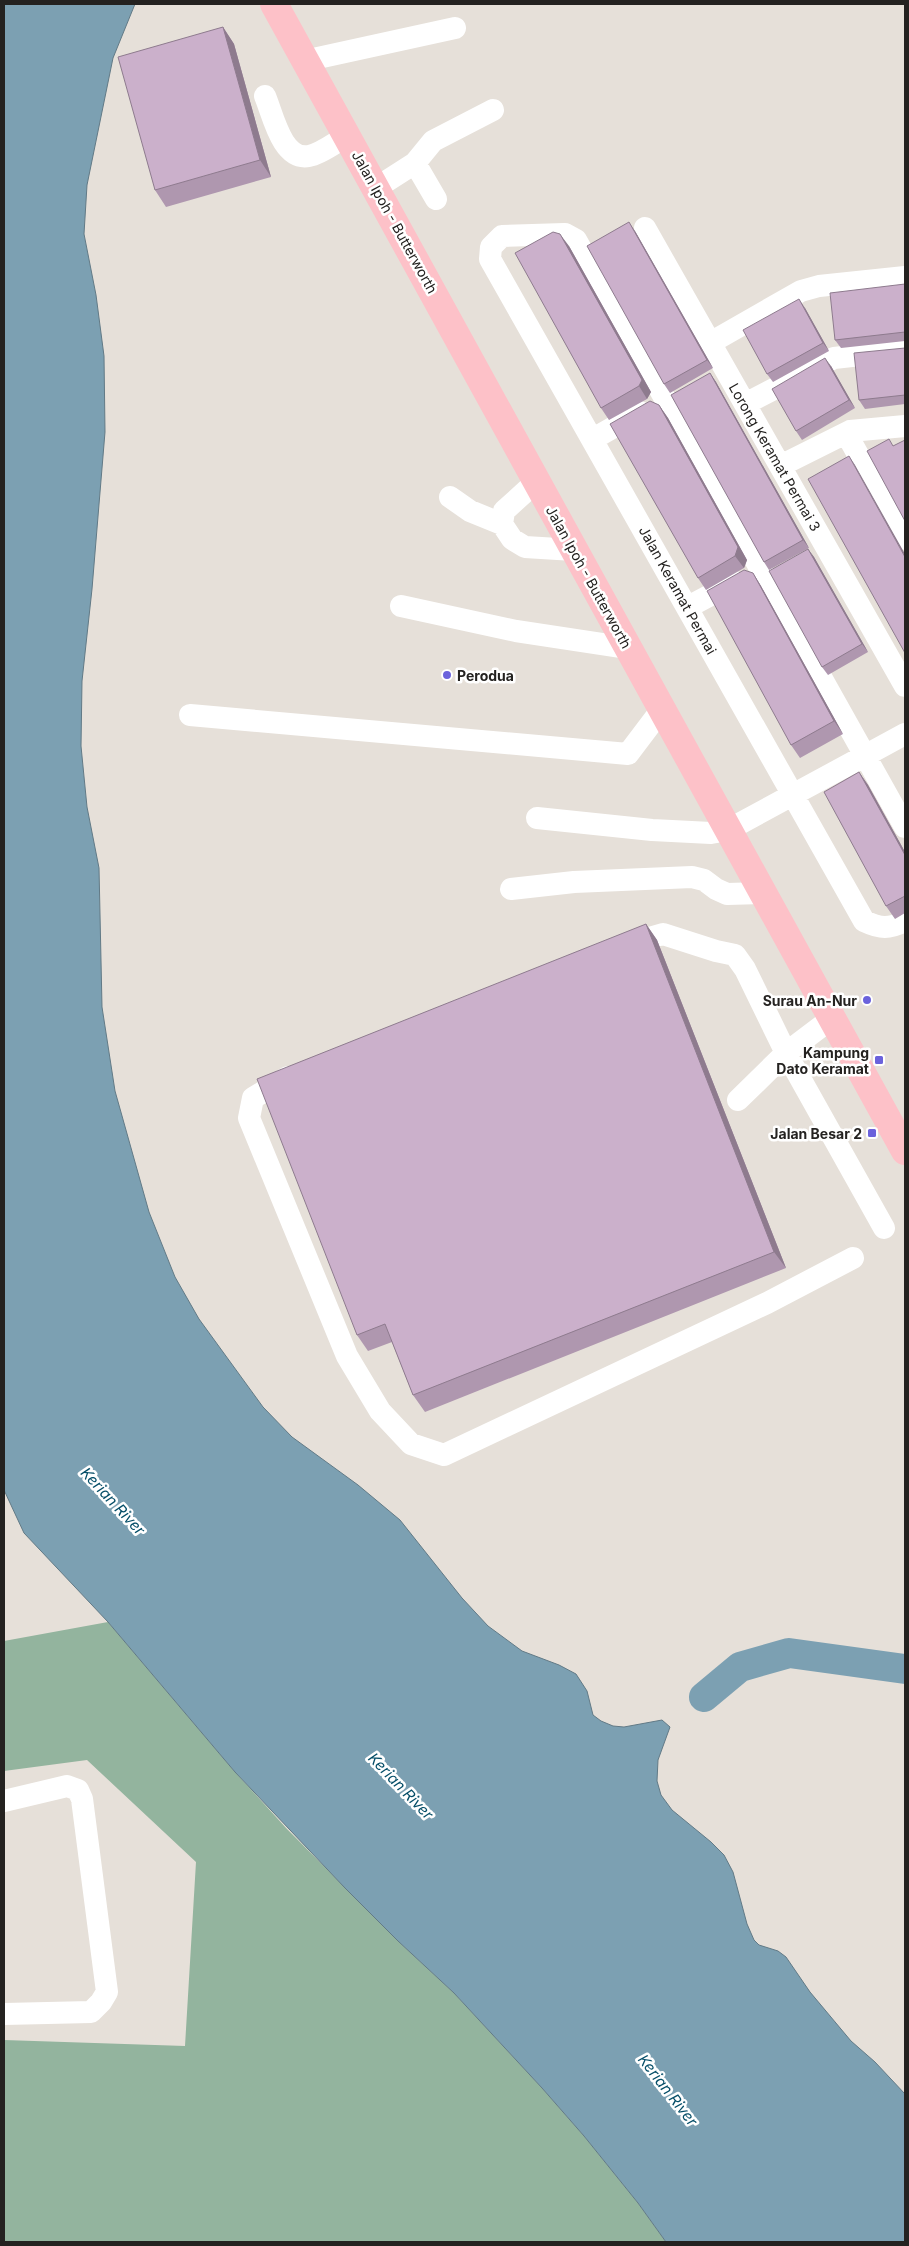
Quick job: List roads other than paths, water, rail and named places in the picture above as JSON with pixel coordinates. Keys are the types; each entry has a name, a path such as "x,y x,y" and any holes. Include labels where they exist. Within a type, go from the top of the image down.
{"highway":[{"name":"Jalan Ipoh - Butterworth","path":"274,4 831,1019 902,1136"}],"street":[{"path":"304,61 455,28"},
{"path":"265,96 285,146 298,156 310,156 347,136"},
{"path":"376,188 415,163 433,141 493,110"},
{"path":"415,163 436,199"},
{"name":"Lorong Keramat Permai 3","path":"645,228 905,686"},
{"name":"Jalan Keramat Permai","path":"665,398 576,240 565,234 502,236 491,246 490,259 864,921 876,926 893,927 905,920"},
{"path":"710,343 801,291 819,286 905,276"},
{"path":"745,404 834,358 905,350"},
{"path":"593,439 665,398 905,827"},
{"path":"780,466 846,433 905,426"},
{"path":"846,433 905,539"},
{"path":"502,524 504,511 537,481"},
{"path":"450,497 470,511 502,524 512,539 525,547 574,550"},
{"path":"688,607 760,568"},
{"path":"401,606 516,631 628,648"},
{"path":"190,715 628,754 662,710"},
{"path":"536,818 652,830 711,833 728,830 905,734"},
{"path":"511,889 574,882 692,877 704,880 727,894 762,893"},
{"path":"609,950 663,934 735,955 745,969 786,1053 884,1228"},
{"path":"738,1100 786,1053 831,1019"},
{"path":"305,1070 279,1082 254,1098 249,1118 347,1356 380,1411 411,1444 444,1455 767,1303 853,1258"},
{"path":"4,1801 67,1786 78,1790 82,1799 107,1992 101,2002 91,2012 4,2014"}],"water":[{"name":"Kerian River","path":"4,4 135,4 113,58 87,185 84,234 96,295 104,356 105,432 82,681 81,746 87,807 99,868 102,1007 115,1091 149,1212 175,1277 199,1319 263,1407 292,1437 358,1485 400,1520 462,1598 488,1626 522,1651 559,1665 576,1674 587,1691 593,1715 601,1721 613,1726 624,1727 662,1720 670,1727 658,1760 657,1781 661,1795 672,1810 724,1855 733,1872 747,1924 754,1940 759,1945 778,1951 786,1957 810,1992 851,2041 875,2062 905,2094 905,2242 666,2242 638,2203 542,2088 454,1993 345,1888 235,1772 108,1622 24,1533 4,1490"}],"waterway":[{"path":"704,1697 740,1667 789,1653 905,1669"}],"place":[{"name":"Perodua","path":"447,675"},
{"name":"Surau An-Nur","path":"867,1000"},
{"name":"Kampung Dato Keramat","path":"879,1060"},
{"name":"Jalan Besar 2","path":"872,1133"}]}
